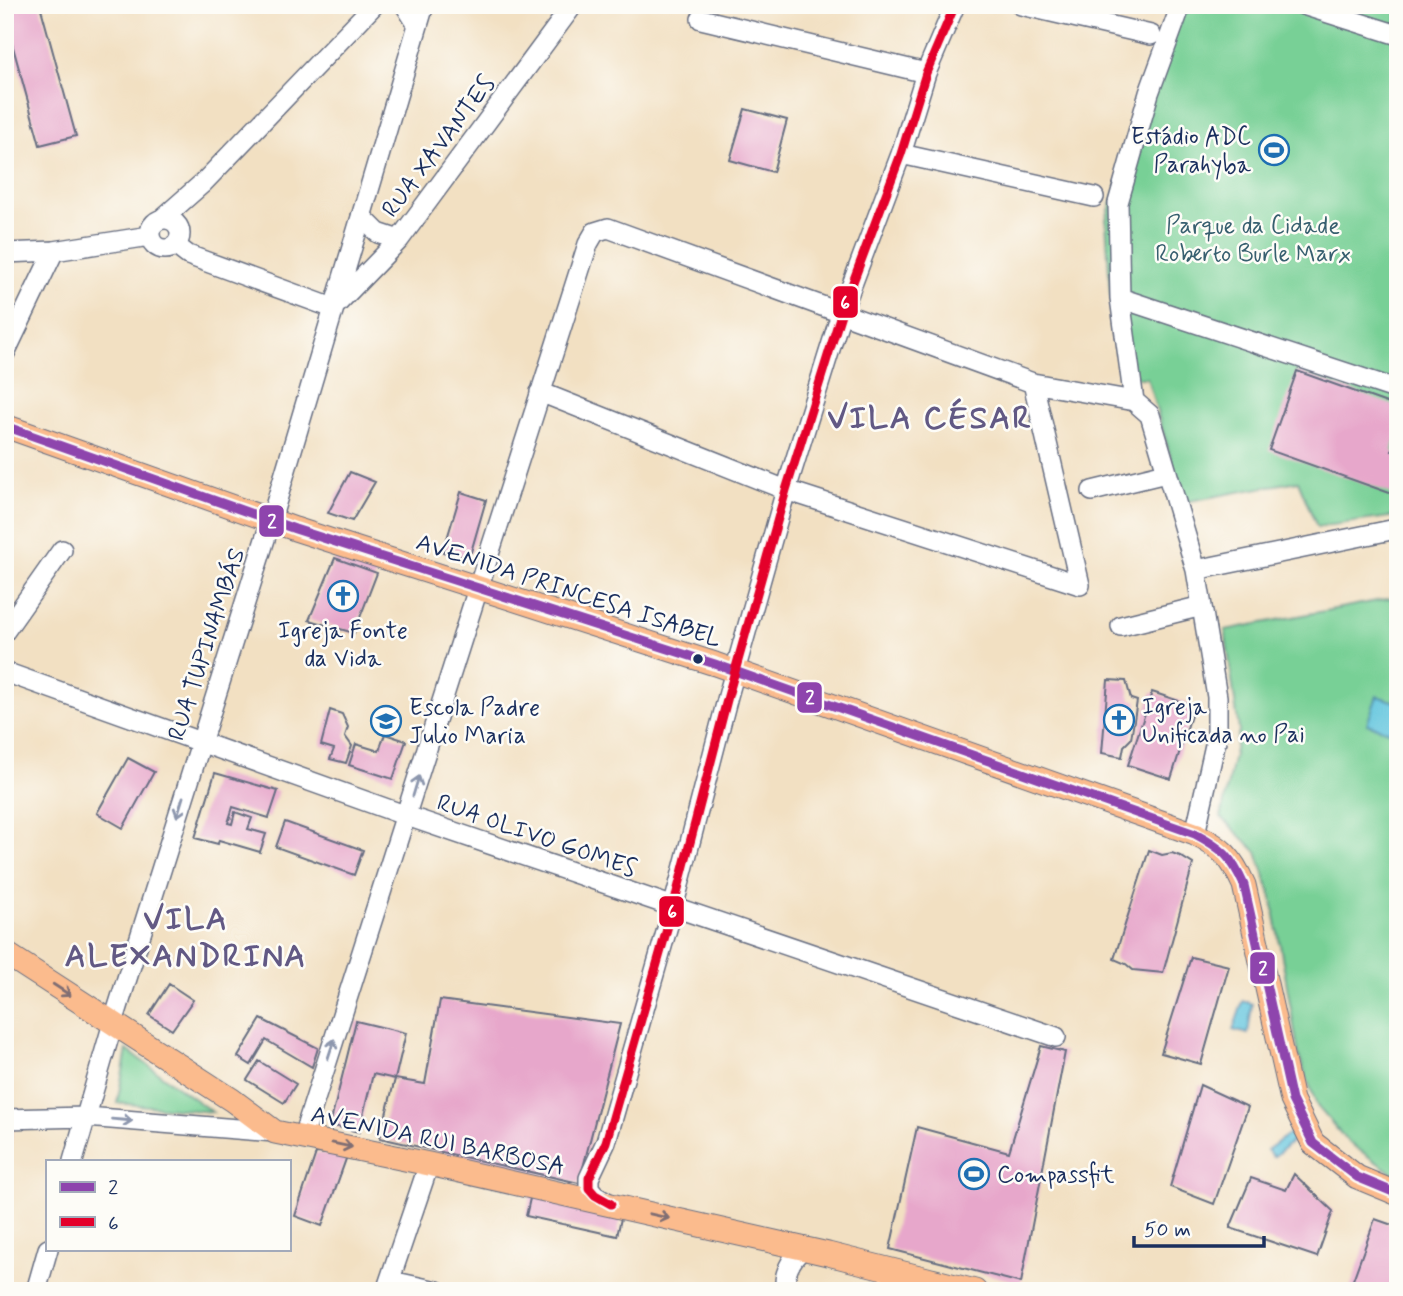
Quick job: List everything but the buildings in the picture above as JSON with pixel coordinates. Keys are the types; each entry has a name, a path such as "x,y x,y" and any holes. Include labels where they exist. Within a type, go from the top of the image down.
{"main road":[{"name":"AVENIDA PRINCESA ISABEL","path":"5,426 271,520 735,672 1195,834 1222,849 1234,863 1244,885 1292,1100 1313,1143 1357,1177 1398,1194"},
{"path":"5,953 232,1100 275,1132"},
{"name":"AVENIDA RUI BARBOSA","path":"275,1132 804,1248 958,1289"}],"street":[{"path":"172,230 204,182 374,5"},
{"path":"405,5 417,24"},
{"name":"RUA TUPINAMBÁS","path":"73,1160 113,1023 271,520 424,5"},
{"name":"RUA XAVANTES","path":"332,308 399,240 573,5"},
{"path":"611,1205 589,1188 589,1178 606,1142 673,908 786,491 841,314 901,154 926,73 955,5"},
{"path":"1021,5 1151,35"},
{"path":"1134,401 1120,298 1118,203 1149,93 1181,5"},
{"path":"1303,5 1398,35"},
{"path":"701,19 926,73"},
{"path":"901,154 1094,197"},
{"path":"361,216 378,233 399,240"},
{"path":"5,253 54,251 150,236 154,223 172,230 188,254 332,308"},
{"path":"303,1137 540,392 588,244 596,232 608,229 1033,383 1134,401 1150,415 1196,570 1217,697 1217,736 1195,834"},
{"path":"5,353 54,251"},
{"path":"1120,298 1398,390"},
{"path":"540,392 786,491 1080,584 1033,383"},
{"path":"1092,491 1166,473"},
{"path":"1196,570 1396,529"},
{"path":"5,631 62,550"},
{"path":"1121,626 1202,606"},
{"name":"RUA OLIVO GOMES","path":"5,672 407,816 1056,1037"},
{"name":"AVENIDA RUI BARBOSA","path":"5,1119 86,1117 275,1132"},
{"path":"429,1164 388,1286 437,1291"},
{"path":"786,1291 790,1263 794,1255 804,1248"},
{"path":"36,1291 48,1250"},
{"path":"886,1270 896,1291"}],"green space":[{"name":"Parque da Cidade Roberto Burle Marx","path":"1177,5 1398,5 1398,516 1317,527 1298,481 1184,502 1147,378 1122,378 1110,291 1106,219 1151,93"},
{"path":"1398,597 1398,1177 1348,1142 1317,1106 1299,1056 1272,898 1257,852 1221,817 1239,730 1225,630"},
{"path":"127,1050 212,1112 117,1103"}],"water":[{"path":"1377,696 1398,703 1398,734 1367,724"},
{"path":"1243,1001 1252,1004 1248,1034 1233,1030"},
{"path":"1293,1131 1298,1137 1273,1157 1267,1150"}],"transit line":[{"name":"6","path":"611,1204 595,1195 589,1188 589,1178 606,1142 673,908 728,696 786,490 841,314 901,154 926,73 955,5"},
{"name":"2","path":"5,426 295,529 715,664 1195,834 1225,854 1244,885 1292,1100 1313,1143 1357,1177 1398,1194"}],"place":[{"name":"Estádio ADC Parahyba","path":"1274,150"},
{"name":"Igreja Fonte da Vida","path":"343,596"},
{"name":"Igreja Unificada no Pai","path":"1119,720"},
{"name":"Escola Padre Julio Maria","path":"386,721"},
{"name":"Compassfit","path":"974,1174"}],"district":[{"name":"VILA CÉSAR","path":"930,417"},
{"name":"VILA ALEXANDRINA","path":"186,936"}]}
